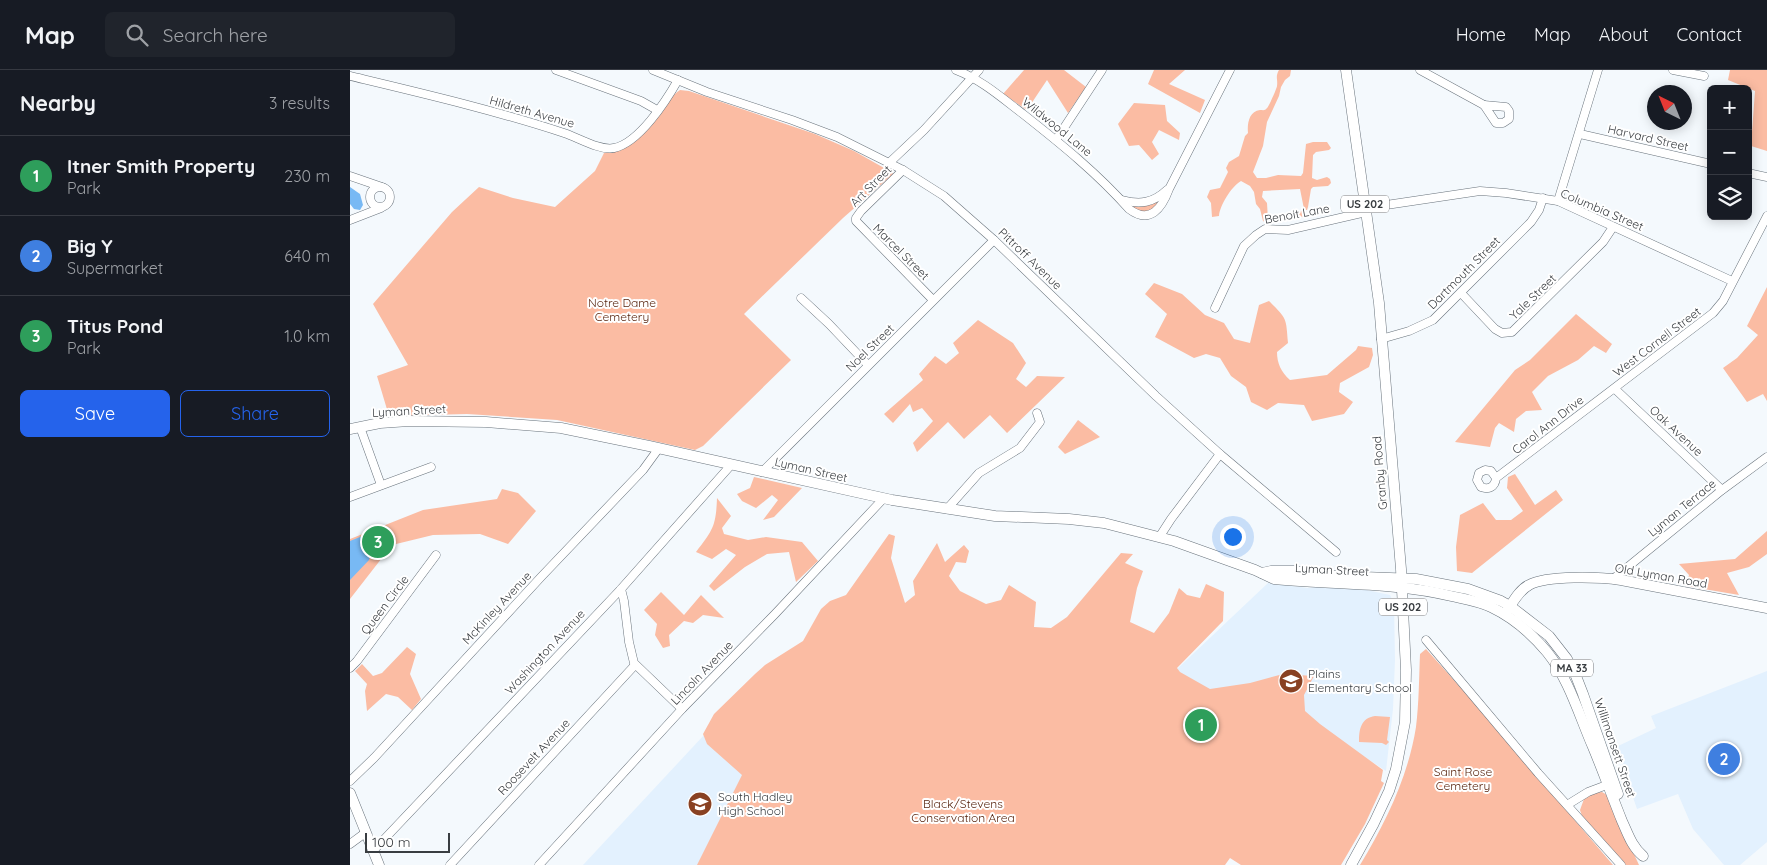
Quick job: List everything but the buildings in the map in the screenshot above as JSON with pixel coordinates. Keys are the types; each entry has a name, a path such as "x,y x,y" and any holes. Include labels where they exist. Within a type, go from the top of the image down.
{"main road":[{"name":"Granby Road","path":"1346,70 1376,281 1402,583 1406,670 1404,732 1398,763 1389,791 1351,865"},
{"name":"Lyman Street","path":"355,428 386,422 409,421 509,423 561,428 659,448 883,499 995,516 1087,520 1160,536 1274,579 1288,581 1402,583"},
{"name":"Old Lyman Road","path":"1507,611 1524,588 1537,582 1569,578 1612,579 1767,608"},
{"name":"Willimansett Street","path":"1402,583 1416,579 1468,589 1501,601 1507,611 1550,636 1567,659 1576,676 1611,784 1635,849 1645,861"},
{"path":"350,793 379,865"}],"street":[{"path":"556,70 641,101 657,110"},
{"name":"Pittroff Avenue","path":"653,70 725,98 829,134 903,170 944,196 994,240 1123,366 1220,454 1336,552"},
{"name":"Wildwood Lane","path":"956,70 973,77 1056,140 1094,172 1129,209 1143,215 1150,214 1160,208 1230,70"},
{"path":"889,163 924,130 979,70"},
{"path":"1056,140 1102,70"},
{"path":"1420,70 1484,105"},
{"path":"1558,201 1598,70"},
{"path":"1673,70 1704,76"},
{"name":"Hildreth Avenue","path":"350,76 554,130 608,148 618,147 632,139 648,123 678,80"},
{"name":"Harvard Street","path":"1580,134 1707,163"},
{"name":"Art Street","path":"856,219 903,170"},
{"path":"1752,174 1767,177"},
{"path":"350,176 384,187 390,197 388,203 384,206 350,220"},
{"path":"384,187 374,188 370,197 374,206 384,206"},
{"path":"1122,200 1134,203 1148,202 1156,199 1169,189"},
{"name":"Columbia Street","path":"1366,210 1480,191 1543,198 1558,201 1732,281"},
{"name":"Dartmouth Street","path":"1381,339 1410,331 1438,316 1531,222 1536,216 1543,198"},
{"name":"Benoit Lane","path":"1215,308 1244,246 1262,230 1288,230 1366,210"},
{"path":"1732,281 1767,216"},
{"name":"Marcel Street","path":"856,219 859,226 933,300"},
{"name":"Yale Street","path":"1461,293 1495,328 1502,333 1512,332 1603,242 1613,227"},
{"name":"Noel Street","path":"762,472 994,240"},
{"name":"West Cornell Street","path":"1615,389 1714,313 1723,301 1732,281"},
{"path":"801,298 868,365"},
{"name":"Carol Ann Drive","path":"1496,478 1615,389"},
{"name":"Oak Avenue","path":"1615,389 1722,490"},
{"path":"947,509 979,473 1020,448 1040,422 1037,413"},
{"path":"355,428 381,485"},
{"name":"McKinley Avenue","path":"350,781 374,758 541,577 643,470 659,448"},
{"path":"1160,536 1220,454"},
{"name":"Lyman Terrace","path":"1612,579 1722,490 1767,457"},
{"name":"Washington Avenue","path":"373,850 620,589 731,465"},
{"path":"350,497 431,467"},
{"name":"Lincoln Avenue","path":"539,865 682,709 883,499"},
{"name":"Queen Circle","path":"350,668 436,555"},
{"path":"620,589 624,601 630,653 635,665 682,709"},
{"path":"1426,640 1567,805 1621,865"},
{"name":"Roosevelt Avenue","path":"450,865 635,665"},
{"path":"1567,805 1588,792 1611,784"},
{"path":"350,844 365,833"}],"shaded area":[{"name":"Plains Elementary School","path":"1268,583 1307,588 1333,586 1362,589 1390,595 1394,604 1395,660 1393,709 1386,771 1298,713 1199,691 1176,670"},
{"path":"1767,671 1767,842 1740,865 1724,865 1693,829 1678,794 1637,809 1616,747 1656,728 1651,716"},
{"name":"South Hadley High School","path":"872,703 711,865 583,865 718,720"}],"green space":[{"path":"1024,70 1064,70 1086,87 1068,113 1047,80 1027,110 1003,94"},
{"path":"1154,70 1185,70 1169,84 1205,100 1200,113 1148,84"},
{"path":"1279,70 1291,70 1290,76 1281,87 1267,122 1263,146 1253,172 1257,178 1278,175 1301,176 1303,173 1306,144 1327,142 1331,148 1329,150 1316,152 1313,155 1312,178 1317,180 1327,177 1331,183 1328,186 1313,187 1311,189 1304,218 1297,214 1304,209 1300,189 1263,191 1262,197 1267,203 1268,220 1265,222 1256,204 1254,192 1250,186 1241,181 1233,187 1221,207 1219,216 1212,217 1211,203 1207,197 1210,190 1220,188 1228,172 1226,168 1229,162 1239,156 1245,136 1248,133 1248,122 1251,115 1268,107 1277,87"},
{"path":"1730,70 1767,70 1767,151 1752,146 1755,91 1752,90 1752,85 1740,85 1728,80"},
{"name":"Notre Dame Cemetery","path":"680,90 689,91 815,134 854,151 893,173 843,218 744,314 791,360 703,446 695,450 557,420 467,414 389,416 377,376 408,365 373,304 452,212 479,187 513,198 555,207 595,171 604,153 623,148 645,133 672,97"},
{"path":"1134,103 1165,105 1167,121 1180,133 1179,140 1159,130 1152,142 1159,154 1152,160 1139,145 1129,146 1118,124"},
{"path":"1161,200 1154,210 1141,212 1131,207"},
{"path":"1154,283 1182,294 1205,315 1224,323 1234,339 1250,343 1259,305 1269,301 1282,315 1286,323 1288,343 1277,352 1277,356 1282,371 1290,380 1327,375 1356,350 1358,346 1372,348 1373,355 1369,367 1340,383 1339,392 1353,402 1344,414 1312,421 1304,405 1278,403 1267,410 1251,402 1246,387 1231,376 1220,358 1206,354 1194,358 1155,337 1167,314 1145,294"},
{"path":"1767,287 1767,401 1763,394 1747,402 1723,368 1737,358 1758,335 1747,326"},
{"path":"1576,314 1612,344 1606,353 1594,346 1578,360 1548,376 1532,392 1542,410 1526,411 1516,419 1514,432 1499,423 1495,428 1490,447 1455,442 1515,370 1530,360"},
{"path":"978,320 1013,343 1026,363 1016,379 1026,387 1037,376 1065,377 1007,433 990,415 964,439 948,422 917,452 913,443 933,421 922,408 913,412 910,404 893,423 884,414 923,380 919,374 935,356 946,364 959,353 953,343"},
{"path":"1078,420 1100,437 1065,454 1058,447"},
{"path":"1515,474 1535,505 1556,490 1563,500 1472,573 1457,571 1456,547 1460,515 1483,503 1496,520 1511,520 1523,511 1507,488 1508,477"},
{"path":"754,477 802,488 774,517 763,520 778,500 772,495 756,508 742,501 737,494 750,488"},
{"path":"502,489 518,493 536,511 508,544 480,534 433,535 392,545 350,599 350,539 423,510 497,499"},
{"path":"717,498 731,516 722,528 724,534 748,540 766,537 802,542 818,561 796,582 789,552 767,554 745,567 714,591 709,586 736,555 726,549 712,559 696,552 714,522"},
{"path":"1767,531 1767,554 1749,567 1727,573 1739,595 1686,586 1689,575 1679,564 1735,559"},
{"name":"Black/Stevens Conservation Area","path":"889,534 895,536 891,558 905,603 915,595 913,581 937,543 945,562 964,545 969,551 966,563 956,562 949,576 960,591 986,604 1001,600 1009,585 1036,602 1034,627 1051,628 1067,617 1121,553 1133,554 1125,563 1143,571 1137,588 1130,622 1154,633 1169,613 1179,588 1187,595 1200,598 1206,584 1224,592 1223,621 1177,668 1180,672 1210,689 1250,683 1283,674 1314,676 1304,695 1305,711 1383,770 1381,781 1384,783 1365,824 1341,865 1241,865 1230,858 1225,865 697,865 742,775 707,744 703,734 714,714 765,665 803,641 821,609 830,601 846,595"},
{"path":"661,592 684,615 701,595 724,618 703,615 693,623 684,621 669,635 670,646 663,648 655,635 657,624 644,610"},
{"path":"407,647 416,654 410,674 421,699 412,710 398,697 386,694 367,711 365,691 367,684 355,671 362,664 373,676 382,673"},
{"name":"Saint Rose Cemetery","path":"1426,649 1613,865 1360,865 1387,816 1408,764 1416,727 1420,654"},
{"path":"1375,716 1390,717 1387,740 1389,742 1386,745 1382,743 1359,742 1362,725 1367,719"},
{"path":"1602,792 1607,795 1639,865 1626,865 1582,816 1580,810 1584,799 1594,793"}],"water":[{"path":"350,187 360,194 363,205 360,210 354,209 350,204"},
{"path":"388,527 393,533 350,580 350,541"}],"place":[{"name":"Titus Pond","path":"378,542"},
{"name":"Plains Elementary School","path":"1291,681"},
{"name":"Itner Smith Property","path":"1201,725"},
{"name":"Big Y","path":"1724,759"},
{"name":"South Hadley High School","path":"700,804"}]}
